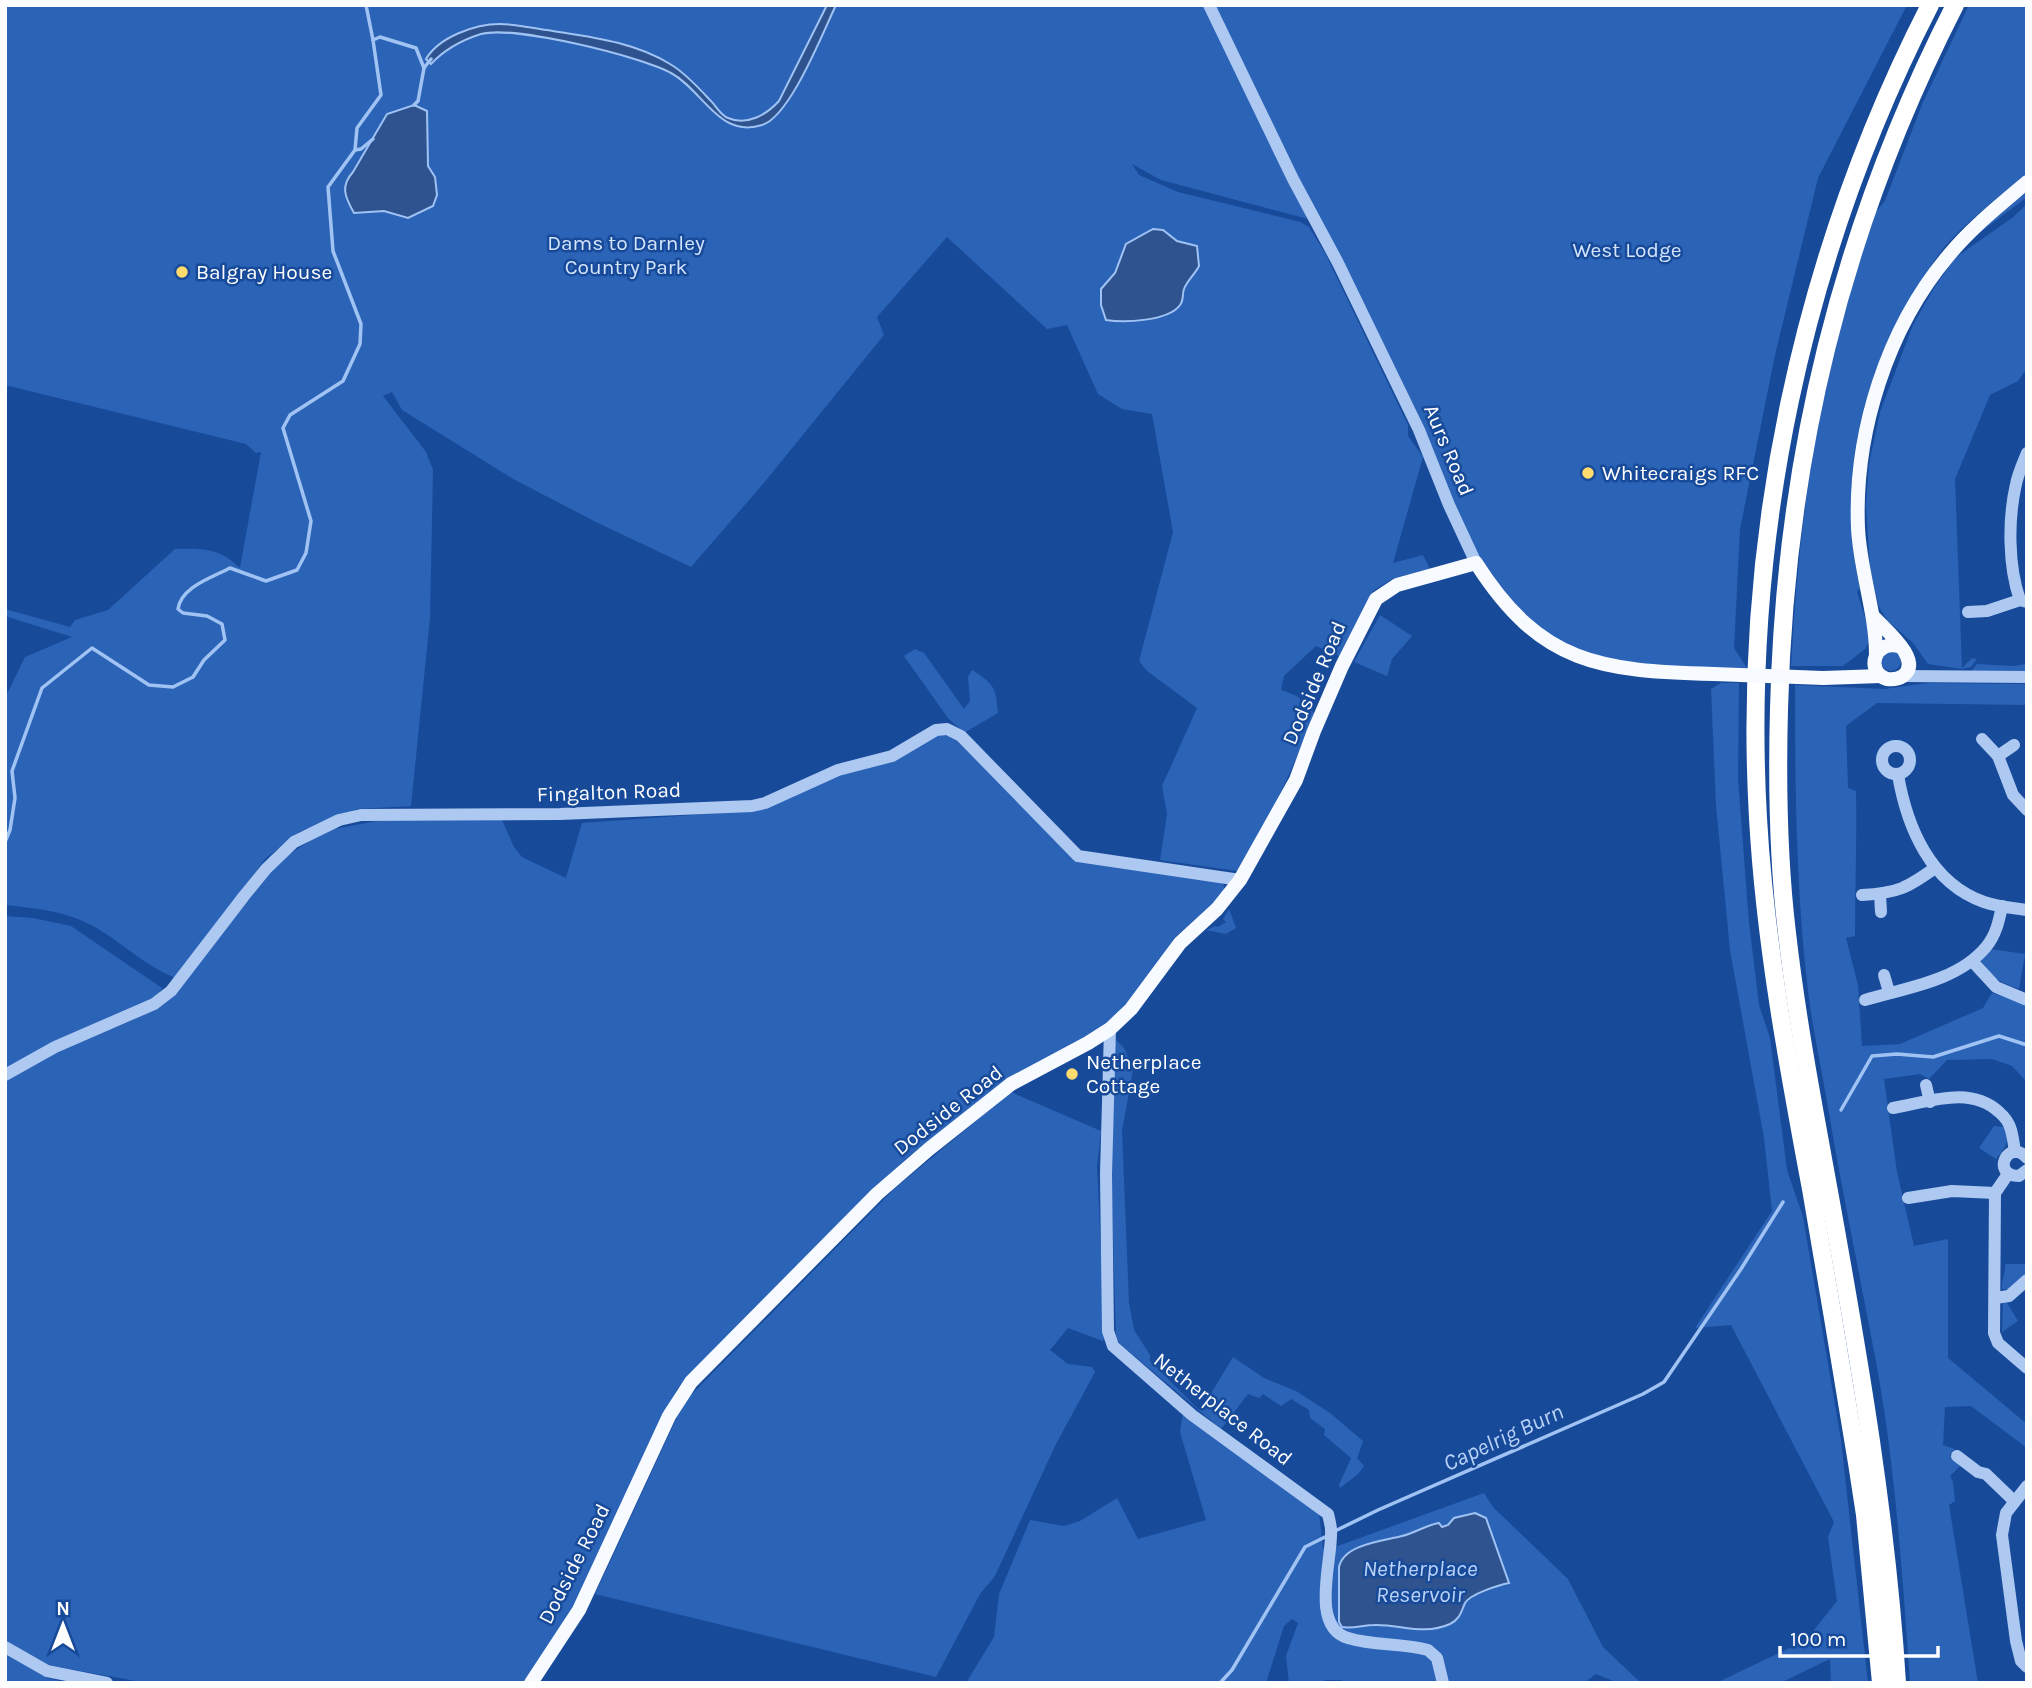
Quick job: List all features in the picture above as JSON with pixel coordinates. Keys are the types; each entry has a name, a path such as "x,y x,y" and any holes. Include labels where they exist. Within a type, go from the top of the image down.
{"highway":[{"path":"1881,1683 1857,1463 1770,947 1758,817 1756,689 1761,601 1771,513 1786,419 1807,330 1842,213 1868,140 1930,5"},
{"path":"1897,1683 1891,1593 1875,1459 1800,1024 1787,932 1779,806 1780,666 1794,505 1827,338 1881,168 1912,93 1955,5"}],"main road":[{"path":"1872,614 1905,651 1909,667 1903,676 1892,680 1881,676 1875,666 1872,614 1859,544 1858,496 1866,433 1881,378 1912,308 1936,271 1967,235 2027,182"},
{"name":"Aurs Road","path":"1476,563 1494,591 1518,618 1539,635 1580,657 1608,666 1640,672 1823,678 1881,676"},
{"name":"Dodside Road","path":"531,1683 579,1610 669,1416 691,1382 877,1194 929,1149 1011,1084 1088,1043 1110,1029 1131,1009 1180,943 1217,909 1240,880 1296,780 1342,666 1376,600 1397,585 1476,563"},
{"path":"1875,657 1884,646 1896,645 1905,651"},
{"name":"Aurs Road","path":"1823,678 1846,675 1875,657"}],"street":[{"name":"Aurs Road","path":"1209,5 1419,430 1476,563"},
{"path":"1968,612 1987,611 2024,601 2015,585 2012,513 2016,484 2027,453"},
{"path":"1905,651 1924,668 1942,678"},
{"path":"1903,676 2027,677"},
{"name":"Fingalton Road","path":"5,1075 55,1047 154,1004 171,991 251,887 294,842 339,820 361,815 561,814 752,806 765,803 838,771 892,756 936,730 947,729 961,736 1078,856 1240,880"},
{"path":"1982,739 1998,756 2013,795 2027,810"},
{"path":"1998,756 2014,745"},
{"path":"1898,775 1909,824 1920,847 1935,868 1966,894 1985,902 2027,910"},
{"path":"1862,895 1909,887 1935,868"},
{"path":"1880,894 1881,912"},
{"path":"1865,1000 1942,976 1972,961 1988,945 1997,928 2002,906"},
{"path":"1972,961 1996,987 2027,1000"},
{"path":"1884,975 1889,992"},
{"name":"Netherplace Road","path":"1110,1029 1106,1187 1108,1331 1112,1346 1192,1416 1328,1514 1331,1530 1326,1603 1331,1625 1336,1633 1349,1639 1428,1650 1437,1658 1443,1683"},
{"path":"1926,1085 1930,1101"},
{"path":"1894,1108 1964,1096 1991,1104 2006,1118 2021,1155 2007,1155 2004,1162 2008,1174"},
{"path":"2008,1174 2019,1176 2027,1170"},
{"path":"2008,1174 1995,1193 1994,1333 1998,1343 2027,1368"},
{"path":"1962,1177 1962,1191"},
{"path":"1908,1198 1962,1191 1995,1193"},
{"path":"1995,1298 2009,1296 2027,1280"},
{"path":"1961,1464 1986,1474 2014,1501"},
{"path":"2027,1486 2014,1501 2002,1524 2017,1641 2021,1661 2027,1667"},
{"path":"5,1647 47,1671 107,1683"}],"green space":[{"name":"Dams to Darnley Country Park","path":"5,5 1907,5 1818,178 1775,355 1740,529 1734,648 1752,676 1678,673 1564,650 1490,585 1338,264 1308,219 1161,180 1132,164 1139,175 1178,192 1300,222 1309,227 1325,253 1408,425 1408,436 1423,457 1393,563 1423,555 1430,569 1392,579 1373,591 1339,656 1316,646 1284,676 1281,690 1297,696 1314,713 1280,794 1237,871 1160,860 1167,814 1162,786 1197,708 1147,671 1139,661 1173,532 1152,414 1122,409 1098,394 1067,325 1047,329 947,237 877,317 884,335 763,484 691,567 515,480 402,410 392,392 383,396 426,452 433,470 430,618 411,806 357,809 299,832 265,859 176,978 153,967 102,931 81,920 49,911 5,905 5,698 25,657 72,637 5,616 5,609 70,627 75,620 108,610 175,549 218,553 240,568 261,452 256,453 246,444 5,385"},
{"path":"1969,5 2027,5 2027,173 1966,225 1938,255 1904,309 1871,385 1853,465 1851,506 1853,547 1860,588 1857,592 1868,627 1869,641 1865,649 1843,666 1791,666 1798,567 1810,470 1824,395 1842,322 1875,213 1885,201 1923,102"},
{"path":"2027,190 2027,197 1966,243"},
{"path":"2027,204 2027,368 2018,381 1990,395 1955,479 1962,668 1972,658 1977,659 1971,667 1962,669 1928,664 1913,643 1887,620 1879,607 1870,569 1866,504 1869,464 1880,412 1913,325 1955,258 2012,218"},
{"path":"1380,615 1412,636 1392,659 1387,676 1354,662"},
{"path":"915,649 924,653 964,709 970,701 968,677 972,670 985,679 995,692 998,713 964,733 948,718 904,656"},
{"path":"1891,651 1898,654 1901,661 1898,668 1891,671 1884,668 1881,661 1884,654"},
{"path":"1977,664 2027,664 2027,672 1971,672"},
{"path":"1721,683 1739,683 1738,779 1749,923 1759,1005 1770,1038 1787,1170 1803,1217 1841,1440 1868,1683 1831,1683 1830,1659 1780,1683 1716,1683 1806,1640 1837,1601 1828,1537 1834,1522 1731,1325 1695,1328 1772,1211 1764,1138 1730,950 1716,805 1711,689"},
{"path":"1928,683 2027,684 2027,705 1877,703 1846,726 1848,788 1856,791 1856,827 1855,936 1846,938 1858,985 1862,1046 1900,1044 1983,1008 1992,993 2027,1004 2027,1082 2012,1066 1992,1059 1947,1060 1929,1079 1920,1074 1884,1079 1897,1172 1914,1246 1948,1239 1948,1358 2027,1424 2027,1448 1971,1406 1945,1407 1943,1445 1955,1449 1950,1455 1960,1466 1950,1476 1955,1501 1949,1505 1978,1683 1910,1683 1897,1514 1887,1430 1812,1017 1799,876 1795,685 1884,689"},
{"path":"938,734 956,738 1073,859 1223,883 1225,890 1174,938 1138,996 1101,1029 1002,1084 908,1157 855,1207 678,1388 658,1424 578,1600 524,1683 147,1683 48,1665 5,1642 5,1080 54,1053 133,1020 171,996 282,859 334,829 377,821 502,820 514,847 522,857 566,878 582,823 761,810"},
{"path":"1229,909 1236,928 1226,934 1206,930 1226,922 1223,919"},
{"path":"5,916 33,918 71,926 162,988 156,998 5,1077"},
{"path":"1990,949 2025,954 2019,989 2002,982 1987,971 1981,960"},
{"path":"1114,1038 1124,1048 1133,1070 1122,1131 1129,1303 1134,1330 1150,1355 1150,1361 1198,1409 1201,1410 1233,1357 1264,1378 1296,1391 1330,1413 1363,1441 1357,1458 1364,1466 1340,1488 1351,1458 1324,1435 1325,1429 1310,1418 1309,1410 1291,1399 1281,1406 1263,1394 1259,1398 1248,1394 1221,1429 1119,1343 1116,1337 1111,1168"},
{"path":"1011,1092 1101,1131 1097,1166 1105,1333 1103,1341 1068,1328 1050,1350 1068,1364 1092,1367 1095,1372 1056,1444 995,1576 980,1594 936,1677 595,1594 684,1402 894,1189"},
{"path":"1994,1126 2004,1127 2007,1137 2005,1148 1996,1159 1979,1148"},
{"path":"2005,1264 2027,1264 2027,1273 2016,1286 2006,1290 2002,1289"},
{"path":"2006,1301 2018,1321 2002,1332 2003,1302"},
{"path":"1183,1413 1319,1513 1323,1548 1335,1547 1484,1493 1493,1507 1568,1579 1603,1647 1641,1683 1618,1683 1596,1674 1584,1683 1343,1683 1342,1680 1325,1680 1323,1683 1289,1683 1286,1656 1298,1623 1292,1619 1284,1626 1266,1683 966,1683 994,1637 999,1594 1030,1520 1064,1526 1080,1521 1117,1498 1138,1539 1206,1520 1180,1432","holes":["1484,1516 1509,1583 1492,1587 1471,1597 1434,1627 1425,1630 1372,1624 1351,1629 1389,1538 1401,1537 1432,1524 1442,1527"]},
{"path":"5,1654 47,1678 69,1683 5,1683"}],"water":[{"path":"827,5 836,5 794,91 773,119 762,125 734,125 723,119 682,81 655,66 606,51 547,38 497,32 481,34 454,46 431,64 426,59 440,44 458,33 490,25 518,25 594,38 656,56 686,75 725,117 742,121 762,115 779,101"},
{"path":"414,105 427,111 428,166 435,177 437,195 433,206 408,218 384,211 354,213 345,192 346,182 387,114"},
{"path":"1153,229 1163,230 1177,241 1197,246 1199,266 1185,286 1181,303 1166,315 1156,318 1134,321 1106,320 1101,305 1101,289 1115,273 1126,244"},
{"name":"Netherplace Reservoir","path":"1475,1513 1486,1518 1509,1583 1473,1596 1465,1603 1456,1620 1440,1627 1342,1627 1339,1622 1339,1567 1348,1553 1356,1548 1407,1535 1434,1524 1439,1523 1442,1527 1454,1518"}],"waterway":[{"path":"366,5 373,40"},
{"path":"5,842 10,830 15,798 12,771 42,688 92,648 149,685 173,687 193,677 204,660 225,640 222,624 207,616 183,613 178,609 180,601 191,589 230,568 266,581 297,570 306,553 311,521 283,428 290,415 343,381 360,344 361,324 333,251 328,187 355,150 357,128 381,95 373,40 380,37 416,48 424,68 431,59"},
{"path":"414,105 418,101 424,68"},
{"path":"355,150 361,149 373,139"},
{"name":"Capelrig Burn","path":"1841,1110 1872,1056 1897,1054 1933,1057 1999,1036 2027,1045"},
{"name":"Capelrig Burn","path":"1335,1531 1643,1394 1664,1382 1783,1202"},
{"name":"Capelrig Burn","path":"1220,1683 1232,1670 1305,1547 1329,1535"}],"place":[{"name":"Balgray House","path":"182,272"},
{"name":"Whitecraigs RFC","path":"1588,473"},
{"name":"Netherplace Cottage","path":"1072,1074"}],"park label":[{"name":"West Lodge","path":"1627,250"}]}
